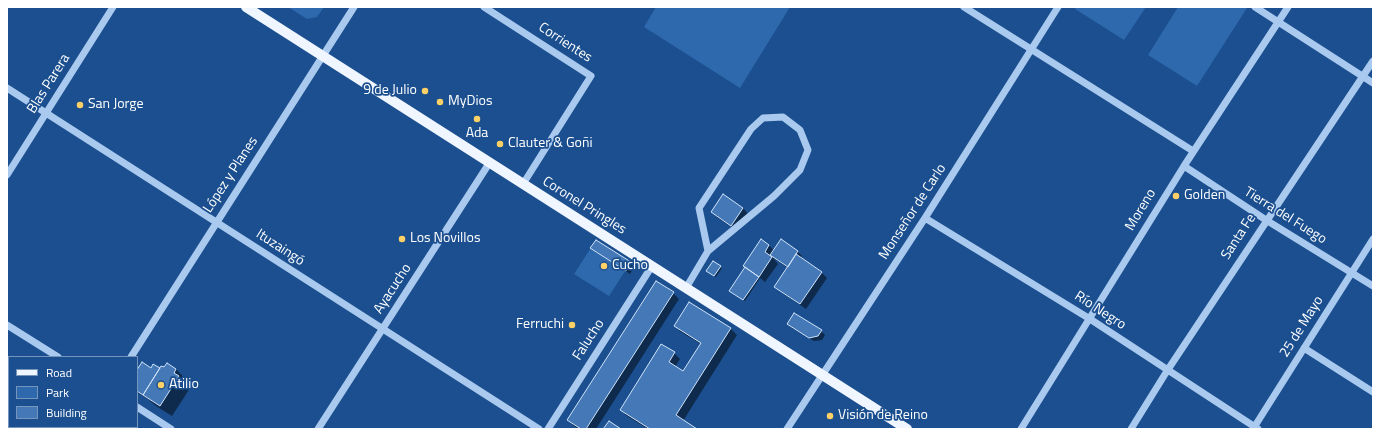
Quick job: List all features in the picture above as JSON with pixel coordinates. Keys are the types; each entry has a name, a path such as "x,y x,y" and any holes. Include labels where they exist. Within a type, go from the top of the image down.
{"main road":[{"name":"Coronel Pringles","path":"246,7 907,429"}],"street":[{"name":"Blas Parera","path":"7,175 113,7"},
{"name":"López y Planes","path":"131,356 354,7"},
{"name":"Corrientes","path":"484,7 590,76 523,184"},
{"path":"964,7 1030,50 1193,151"},
{"name":"Monseñor de Carlo","path":"787,429 925,218 1058,7"},
{"path":"1255,7 1373,83"},
{"name":"Moreno","path":"1022,429 1193,151 1288,7"},
{"name":"Santa Fe","path":"1131,429 1167,371 1266,220 1373,61"},
{"name":"Ituzaingó","path":"7,88 539,429"},
{"path":"686,288 708,251 774,196 800,170 808,150 800,130 783,117 764,118 751,129 699,208 708,251"},
{"name":"Ayacucho","path":"318,429 490,162"},
{"name":"Tierra del Fuego","path":"1184,166 1266,220 1373,286"},
{"name":"Río Negro","path":"925,218 1090,319 1255,428"},
{"name":"25 de Mayo","path":"1255,428 1373,238"},
{"name":"Falucho","path":"548,429 652,266"},
{"path":"7,325 56,356"},
{"path":"1304,348 1373,392"},
{"path":"138,408 172,429"}],"green space":[{"path":"288,7 324,7 317,17 307,19"},
{"path":"656,7 790,7 740,88 644,27"},
{"path":"1076,7 1146,7 1124,40 1075,9"},
{"path":"1178,7 1247,8 1197,86 1148,55"},
{"name":"Cucho","path":"596,240 631,262 609,296 574,274"}],"building":[{"path":"723,194 743,208 731,226 711,212"},
{"path":"761,239 769,245 765,252 772,257 759,277 743,266"},
{"path":"781,239 798,251 788,267 770,255"},
{"path":"596,240 631,262 626,271 590,248"},
{"path":"796,254 822,272 800,304 774,287"},
{"path":"713,261 721,266 714,276 706,271"},
{"path":"745,267 759,277 743,300 729,291"},
{"path":"656,281 674,292 586,429 581,429 567,420"},
{"path":"689,302 731,328 676,415 697,429 650,429 620,410 661,344 675,352 669,362 683,371 701,343 674,326"},
{"path":"794,313 822,330 818,336 809,338 787,324"},
{"path":"142,362 151,368 153,364 160,368 143,395 138,392 138,368"},
{"name":"Atilio","path":"167,363 176,369 174,373 179,376 160,406 143,395 161,366 164,367"},
{"path":"609,421 621,429 603,429"}],"place":[{"name":"9 de Julio","path":"425,91"},
{"name":"MyDios","path":"440,102"},
{"name":"San Jorge","path":"80,105"},
{"name":"Ada","path":"477,119"},
{"name":"Clauter & Goñi","path":"500,144"},
{"name":"Golden","path":"1176,196"},
{"name":"Los Novillos","path":"402,239"},
{"name":"Cucho","path":"604,266"},
{"name":"Ferruchi","path":"572,325"},
{"name":"Atilio","path":"161,385"},
{"name":"Visión de Reino","path":"830,416"}]}
